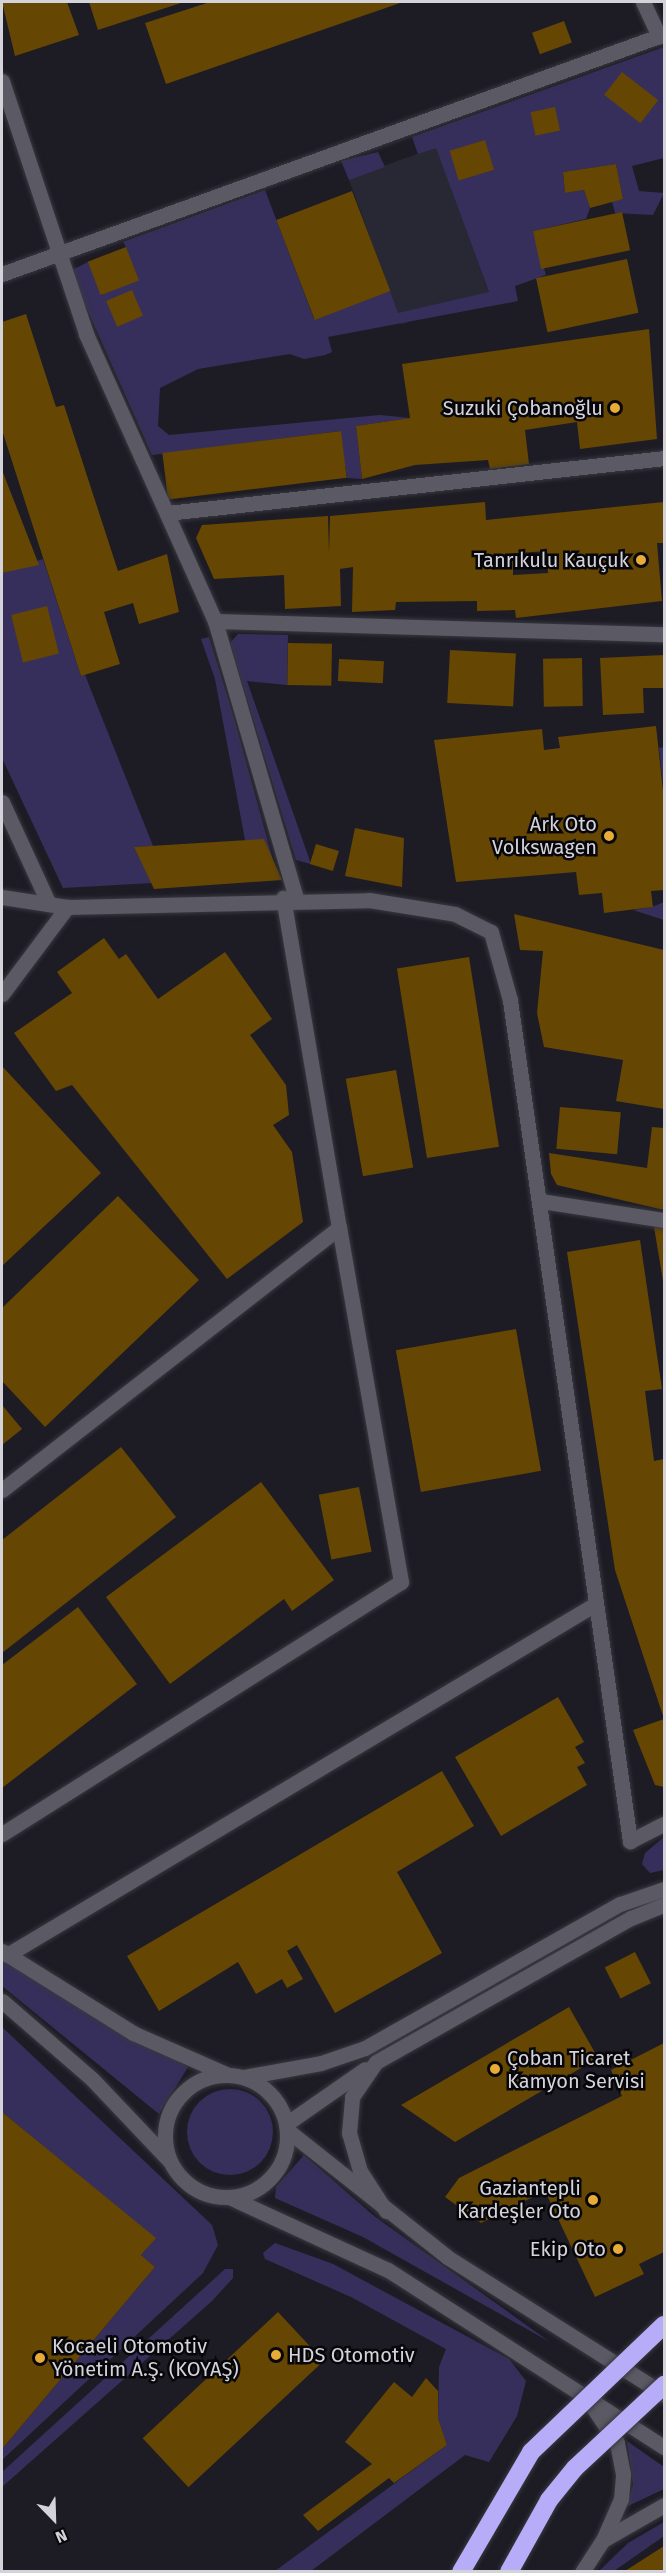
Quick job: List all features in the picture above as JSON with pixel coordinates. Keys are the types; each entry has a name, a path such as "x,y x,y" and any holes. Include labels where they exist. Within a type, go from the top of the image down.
{"highway":[{"path":"461,2571 531,2452 664,2325"},
{"path":"509,2571 562,2484 664,2385"}],"street":[{"path":"2,274 55,250 662,35 643,2"},
{"path":"2,81 55,250 86,334 215,621 290,898 339,1228 401,1582 2,1834"},
{"path":"167,513 664,458"},
{"path":"215,621 664,634"},
{"path":"2,802 50,904"},
{"path":"2,897 67,907 290,898 369,900 455,914 491,932 510,1000 541,1201 592,1606 630,1841 664,1824"},
{"path":"2,994 67,907"},
{"path":"541,1201 664,1220"},
{"path":"2,1490 339,1228"},
{"path":"592,1606 4,1953 134,2033 226,2074 244,2077 321,2063 365,2048 620,1904 664,1889"},
{"path":"230,2197 266,2183 279,2168 287,2127 376,2062 630,1918 664,1905"},
{"path":"2,2001 92,2079 194,2188 230,2197 388,2270 582,2390 664,2447"},
{"path":"376,2062 352,2097 349,2133 360,2171 386,2211"},
{"path":"170,2161 165,2141 174,2102 197,2082 226,2074"},
{"path":"244,2077 274,2097 287,2127 386,2211 447,2257 664,2394"},
{"path":"582,2390 617,2443 623,2474 621,2499 603,2540 582,2571"},
{"path":"603,2540 664,2505"}],"shaded area":[{"path":"664,47 664,158 632,166 639,191 664,193 653,215 615,213 612,201 623,199 616,164 563,172 565,193 584,190 590,208 586,219 533,231 546,275 515,286 518,301 328,337 332,352 325,355 304,359 290,354 198,369 160,388 158,426 169,435 380,415 410,418 356,426 362,479 347,478 340,431 152,455 70,271 88,262 102,296 126,247 123,242 265,190 314,319 390,291 398,313 489,292 436,148 418,154 412,137"},
{"path":"436,147 489,293 402,324 349,179"},
{"path":"378,152 385,167 349,180 341,161"},
{"path":"43,559 81,676 85,675 153,846 134,847 152,883 63,888 2,758 2,573"},
{"path":"238,634 288,635 287,685 247,681 311,864 296,860 230,643"},
{"path":"209,637 273,860 245,840 215,679 201,639"},
{"path":"664,747 664,794 659,748"},
{"path":"664,902 664,920 633,910 652,907"},
{"path":"664,1837 664,1870 650,1873 642,1864 645,1853"},
{"path":"2,1959 188,2067 159,2114 2,1986"},
{"path":"2,2027 212,2225 218,2245 203,2273 2,2460 2,2449 155,2267 141,2255 155,2238 2,2112"},
{"path":"230,2089 254,2096 266,2108 273,2132 266,2156 254,2168 230,2175 206,2168 194,2156 187,2132 194,2108 206,2096"},
{"path":"304,2155 374,2216 550,2342 363,2237 275,2198 276,2187"},
{"path":"275,2243 333,2264 509,2359 526,2381 517,2416 489,2462 465,2455 311,2571 275,2571 447,2445 438,2418 439,2367 446,2349 351,2297 265,2259 263,2253"},
{"path":"225,2269 233,2269 233,2278 212,2301 2,2487 2,2472"},
{"path":"627,2441 664,2467 664,2489 626,2507 633,2485"},
{"path":"664,2522 664,2536 614,2571 599,2571 628,2543"}],"building":[{"path":"2,2 67,2 79,35 15,56"},
{"path":"89,2 184,2 98,30"},
{"path":"210,2 403,2 166,84 145,23"},
{"path":"564,21 572,43 540,54 532,33"},
{"path":"622,72 658,100 640,123 604,95"},
{"path":"555,107 560,130 536,136 531,112"},
{"path":"485,140 494,170 459,180 450,151"},
{"path":"616,164 623,199 590,208 584,190 565,193 563,172"},
{"path":"352,191 390,291 315,320 276,220"},
{"path":"622,212 630,250 541,269 533,231"},
{"path":"126,247 139,281 101,295 88,262"},
{"path":"627,259 638,313 547,332 536,278"},
{"path":"132,290 143,316 117,327 106,301"},
{"path":"26,314 56,407 64,405 118,571 167,554 179,612 139,624 133,603 104,612 120,664 81,676 2,430 2,322"},
{"path":"649,329 657,439 580,449 577,422 525,430 529,464 490,469 488,460 415,465 362,479 356,426 410,418 402,364"},
{"path":"341,431 347,478 168,500 162,453"},
{"path":"2,470 39,565 2,573"},
{"path":"485,502 486,520 664,502 664,543 657,543 662,601 516,618 515,610 477,611 477,601 396,602 395,610 352,612 353,567 340,569 341,606 285,609 284,575 214,579 196,538 202,525 328,516 329,552 330,516","holes":["547,551 548,573 513,575 513,561 476,562 477,556"]},
{"path":"47,606 59,654 23,662 11,615"},
{"path":"288,643 332,644 331,686 287,685"},
{"path":"450,650 516,653 513,706 447,703"},
{"path":"664,655 664,688 643,688 644,713 603,715 600,658"},
{"path":"582,658 583,706 544,707 543,659"},
{"path":"339,659 384,661 383,683 338,681"},
{"path":"656,726 664,800 664,890 651,891 653,907 604,913 602,893 579,895 576,872 456,882 434,740 542,729 544,750 560,748 558,737"},
{"path":"355,828 404,838 402,887 345,876"},
{"path":"264,839 282,880 154,889 134,847"},
{"path":"316,844 339,851 333,871 310,864"},
{"path":"514,914 664,950 664,1109 616,1101 623,1060 544,1047 537,1013 543,951 520,950"},
{"path":"104,938 119,959 126,954 158,999 225,952 272,1019 250,1035 286,1085 289,1115 273,1125 292,1152 303,1222 227,1279 72,1085 56,1091 14,1033 72,993 57,972"},
{"path":"469,957 499,1147 427,1158 397,968"},
{"path":"2,1066 101,1173 2,1266"},
{"path":"396,1070 413,1167 363,1176 346,1079"},
{"path":"560,1107 621,1112 617,1154 556,1149"},
{"path":"652,1127 664,1128 664,1210 557,1185 551,1174 549,1153 647,1168"},
{"path":"118,1196 199,1280 45,1427 2,1381 2,1308"},
{"path":"654,1227 664,1228 664,1281 663,1281"},
{"path":"640,1240 662,1389 645,1391 654,1461 664,1459 664,1719 615,1570 567,1252"},
{"path":"516,1329 541,1471 421,1492 396,1350"},
{"path":"2,1405 22,1429 2,1445"},
{"path":"121,1447 176,1517 2,1653 2,1540"},
{"path":"261,1482 334,1580 292,1611 284,1599 170,1684 106,1597"},
{"path":"359,1487 372,1552 331,1560 319,1495"},
{"path":"78,1607 137,1684 2,1788 2,1665"},
{"path":"558,1697 584,1742 575,1747 585,1763 577,1767 587,1785 501,1836 455,1757"},
{"path":"664,1719 664,1787 655,1785 633,1730"},
{"path":"442,1771 474,1826 397,1872 442,1953 335,2013 297,1945 287,1951 303,1979 287,1988 282,1979 256,1994 238,1962 159,2011 127,1956"},
{"path":"635,1952 651,1983 621,1999 605,1967"},
{"path":"569,2007 598,2058 455,2142 401,2105"},
{"path":"664,2043 664,2252 639,2264 644,2274 595,2297 545,2191 481,2223 445,2197 459,2178 622,2096 611,2070"},
{"name":"Kocaeli Otomotiv Yönetim A.Ş. (KOYAŞ)","path":"2,2112 156,2238 141,2255 155,2267 2,2449"},
{"path":"278,2312 324,2361 188,2487 143,2438"},
{"path":"426,2378 438,2391 438,2418 447,2445 394,2483 389,2478 318,2531 303,2515 372,2464 345,2442 394,2382 412,2397"},
{"path":"664,2546 664,2571 625,2571"}],"place":[{"name":"Suzuki Çobanoğlu","path":"615,408"},
{"name":"Tanrıkulu Kauçuk","path":"641,560"},
{"name":"Ark Oto Volkswagen","path":"609,836"},
{"name":"Çoban Ticaret Kamyon Servisi","path":"495,2069"},
{"name":"Gaziantepli Kardeşler Oto","path":"593,2200"},
{"name":"Ekip Oto","path":"618,2249"},
{"name":"HDS Otomotiv","path":"276,2355"},
{"name":"Kocaeli Otomotiv Yönetim A.Ş. (KOYAŞ)","path":"40,2358"}]}
